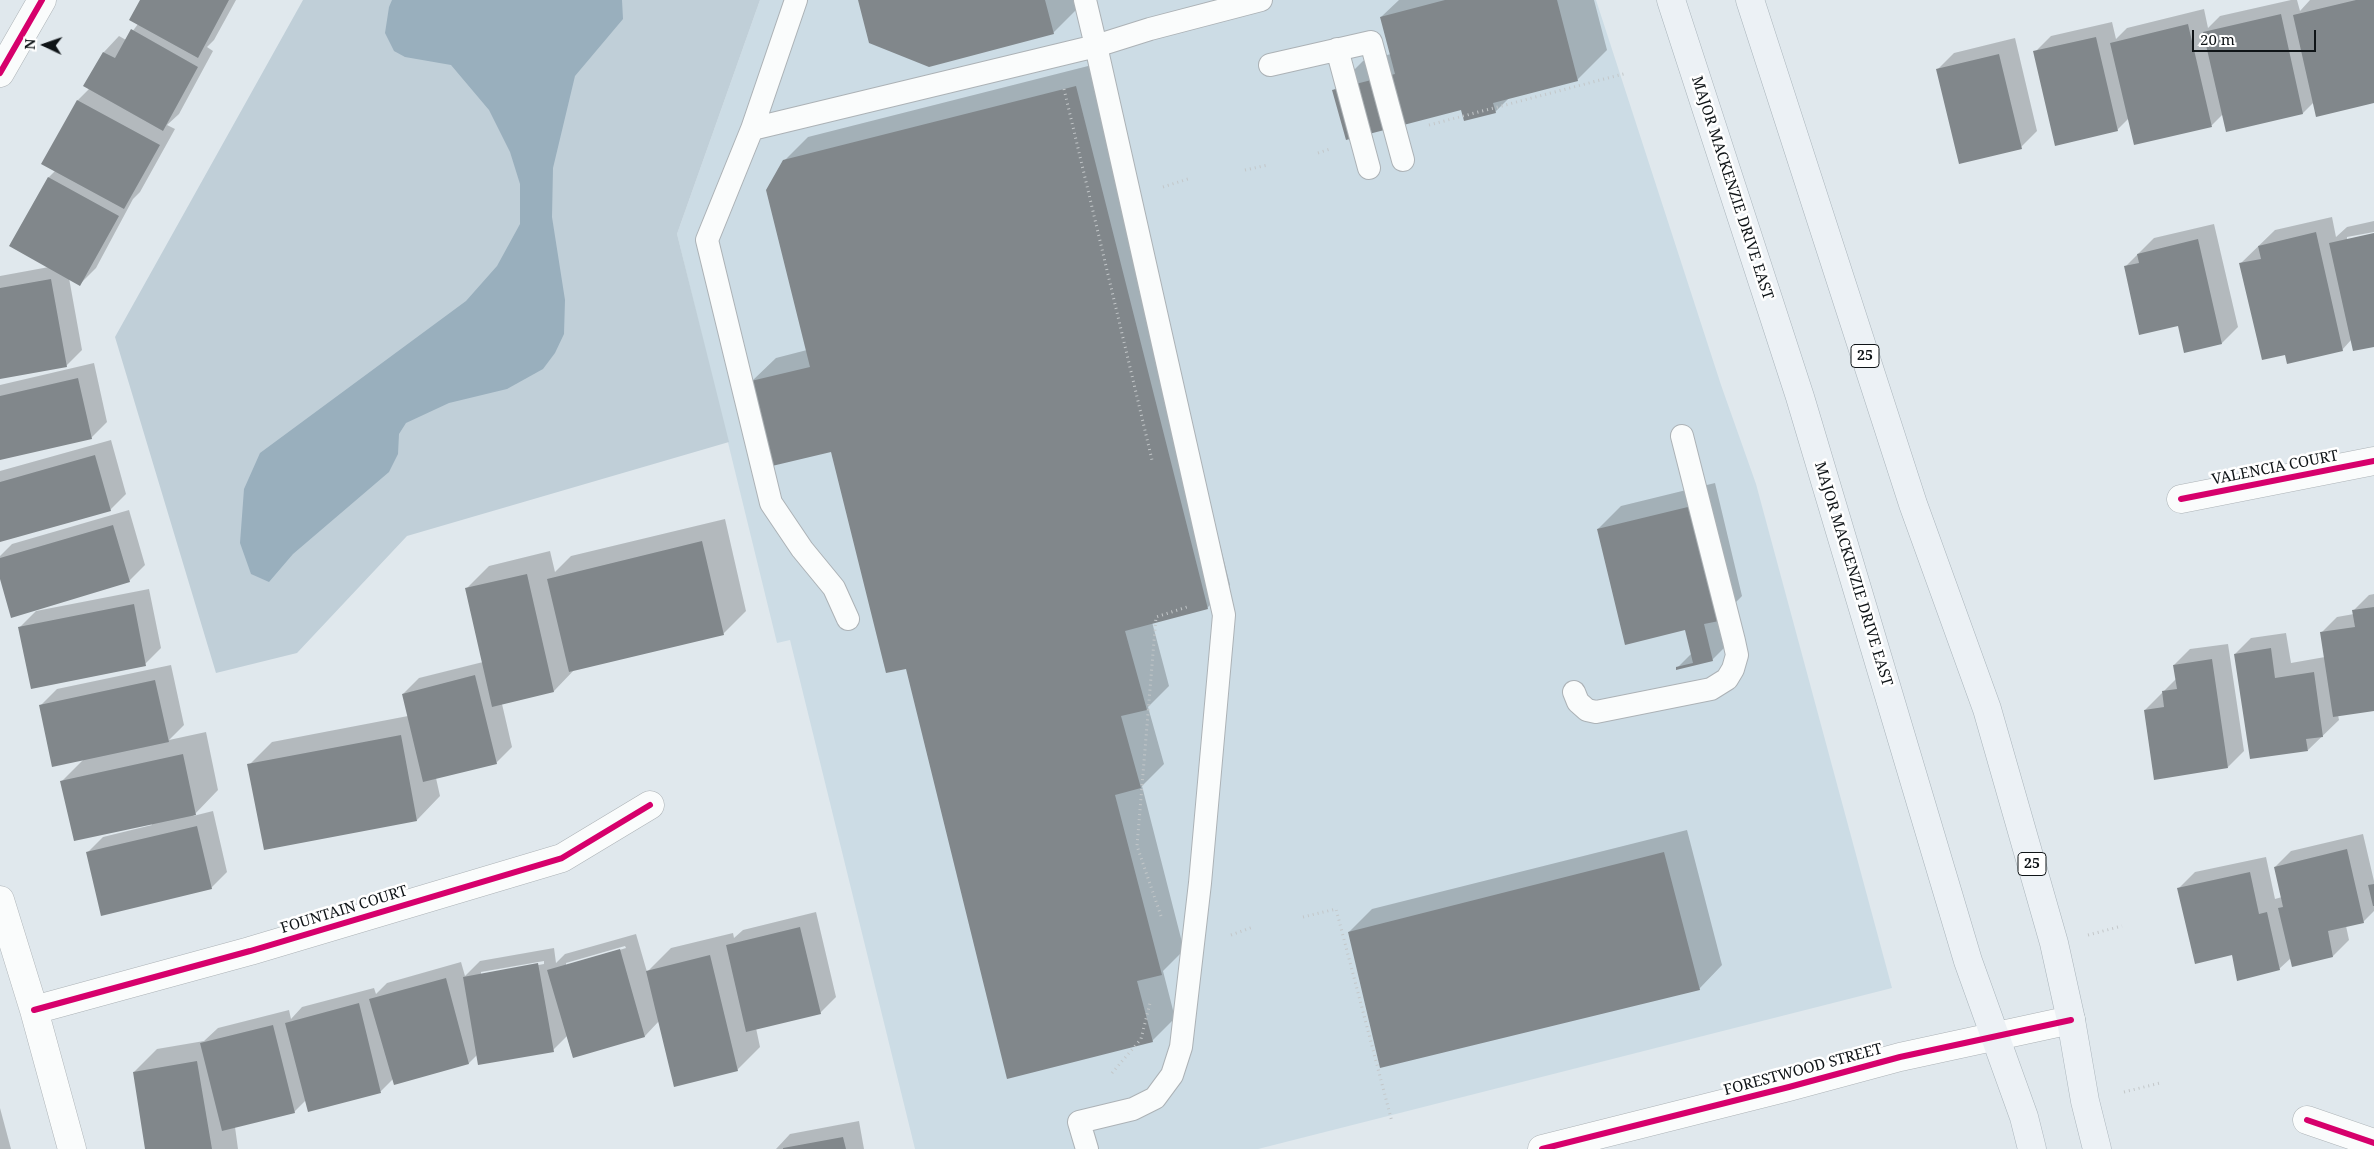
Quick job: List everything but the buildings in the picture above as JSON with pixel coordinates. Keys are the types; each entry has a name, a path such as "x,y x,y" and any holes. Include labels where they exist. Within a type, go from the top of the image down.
{"main road":[{"name":"MAJOR MACKENZIE DRIVE EAST","path":"1671,0 1800,397 1968,961 2024,1117 2032,1149"},
{"name":"25","path":"1750,0 1913,504 1987,709 2054,943 2071,1020 2085,1101 2097,1149"}],"street":[{"path":"0,73 42,0"},
{"name":"VALENCIA COURT","path":"2181,499 2374,461"},
{"name":"FOUNTAIN COURT","path":"34,1010 250,951 562,858 650,806"},
{"path":"0,900 34,1010 72,1149"},
{"name":"FORESTWOOD STREET","path":"1542,1149 1900,1057 2071,1020"},
{"path":"2307,1120 2374,1143"}],"lane":[{"path":"796,0 752,128 706,240 771,503 802,549 834,588 848,619"},
{"path":"1084,0 1224,615 1200,883 1182,1047 1172,1075 1155,1098 1133,1109 1080,1122 1087,1149"},
{"path":"752,128 1096,46 1150,29 1261,0"},
{"path":"1270,65 1371,42 1403,160"},
{"path":"1337,49 1369,168"},
{"path":"1574,692 1578,702 1586,710 1596,712 1711,689 1727,679 1733,669 1737,655 1734,640 1682,436"}],"path":[{"path":"1426,125 1628,74"},
{"path":"1063,84 1153,462"},
{"path":"1245,170 1268,165"},
{"path":"1163,186 1191,178"},
{"path":"1163,921 1138,846 1156,617 1187,607 1185,598"},
{"path":"1303,917 1336,909 1392,1122"},
{"path":"2082,936 2122,926"},
{"path":"1231,935 1253,928"},
{"path":"1112,1074 1141,1039 1151,996"},
{"path":"2124,1092 2160,1083"}],"shaded area":[{"path":"303,0 760,0 677,234 729,442 407,536 297,653 216,673 115,337"},
{"path":"760,0 1596,0 1721,385 1756,484 1892,988 1258,1149 915,1149 790,640 777,643 677,234"}],"water":[{"path":"392,0 622,0 623,19 575,76 553,168 552,217 565,300 564,334 555,353 543,369 507,389 449,403 406,423 399,434 398,454 389,472 293,554 269,582 251,574 240,543 244,489 260,453 466,301 497,266 520,224 520,184 510,152 489,110 451,65 405,57 394,51 385,33"}],"cycle path":[{"path":"0,73 42,0"},
{"path":"2181,499 2374,461"},
{"path":"34,1010 250,951 562,858 650,805"},
{"path":"1542,1149 1900,1057 2071,1020"},
{"path":"2307,1120 2374,1143"}]}
